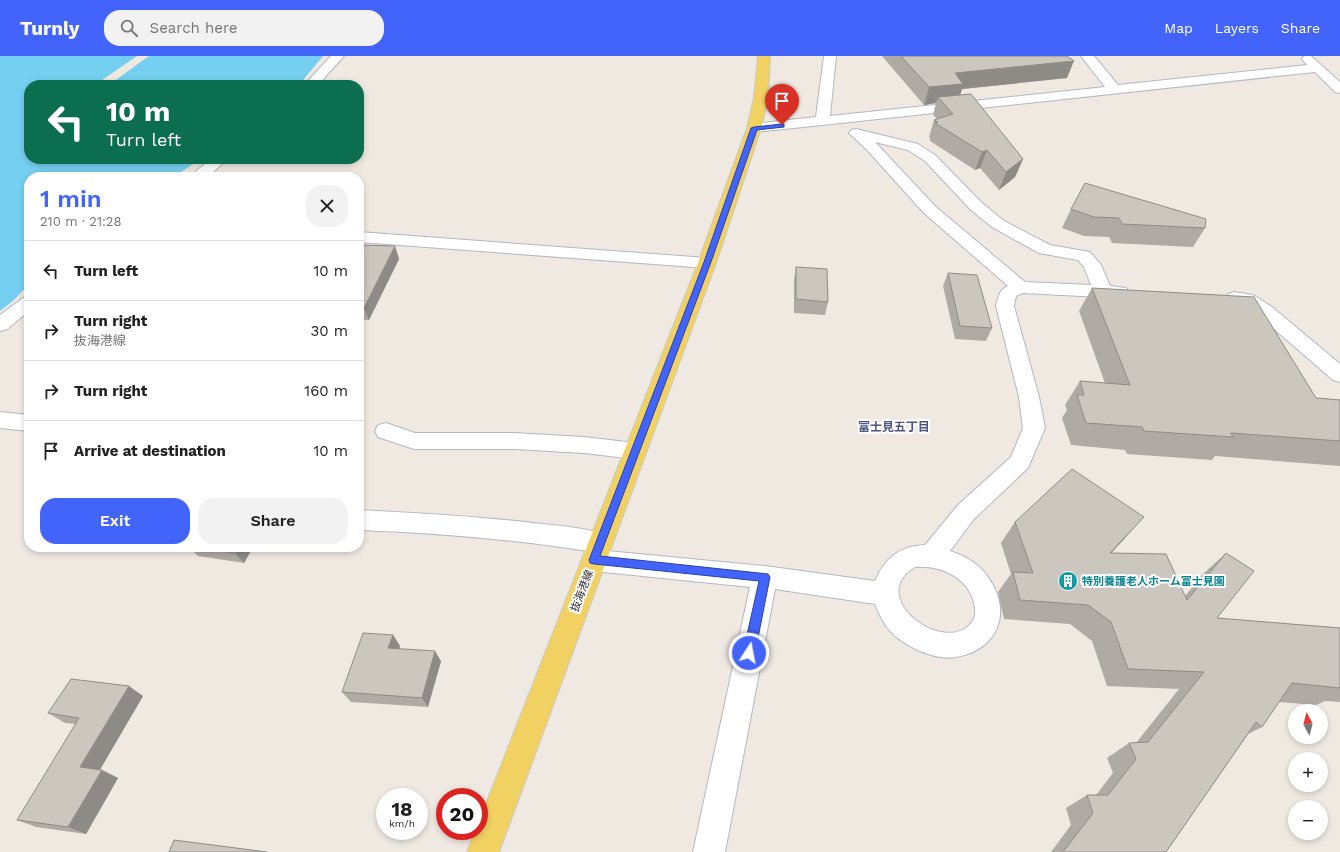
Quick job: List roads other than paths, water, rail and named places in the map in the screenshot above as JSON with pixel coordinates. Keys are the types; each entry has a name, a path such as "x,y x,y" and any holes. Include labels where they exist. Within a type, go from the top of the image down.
{"main road":[{"name":"抜海港線","path":"483,852 707,262 754,128 761,98 764,56"}],"street":[{"path":"316,80 338,56"},
{"path":"822,121 830,56"},
{"path":"1087,56 1115,90"},
{"path":"1304,56 1340,89"},
{"path":"754,128 1318,68"},
{"path":"840,119 872,147 930,210 1020,287"},
{"path":"856,133 914,147 930,158 976,206 998,224 1045,249 1084,256 1092,265 1104,291"},
{"path":"204,172 214,164"},
{"path":"364,237 707,262"},
{"path":"931,556 966,512 1020,462 1034,428 1029,397 1005,306 1008,293 1020,287 1135,292"},
{"path":"1215,297 1247,299 1265,311 1340,375"},
{"path":"0,325 24,306"},
{"path":"0,420 24,422"},
{"path":"386,431 414,441 515,441 584,445 636,451"},
{"path":"364,520 424,522 559,536 597,552 886,594"},
{"path":"931,556 950,561 968,571 981,587 988,604 987,621 978,635 962,644 943,646 922,640 904,628 891,612 886,594 888,578 897,565 913,557 931,556"},
{"path":"709,852 764,577"}],"water":[{"path":"0,56 323,56 303,80 24,80 24,164 193,164 181,172 24,172 24,289 14,300 0,311"}],"place":[{"name":"特別養護老人ホーム富士見園","path":"1068,581"}],"district":[{"name":"富士見五丁目","path":"894,427"}]}
